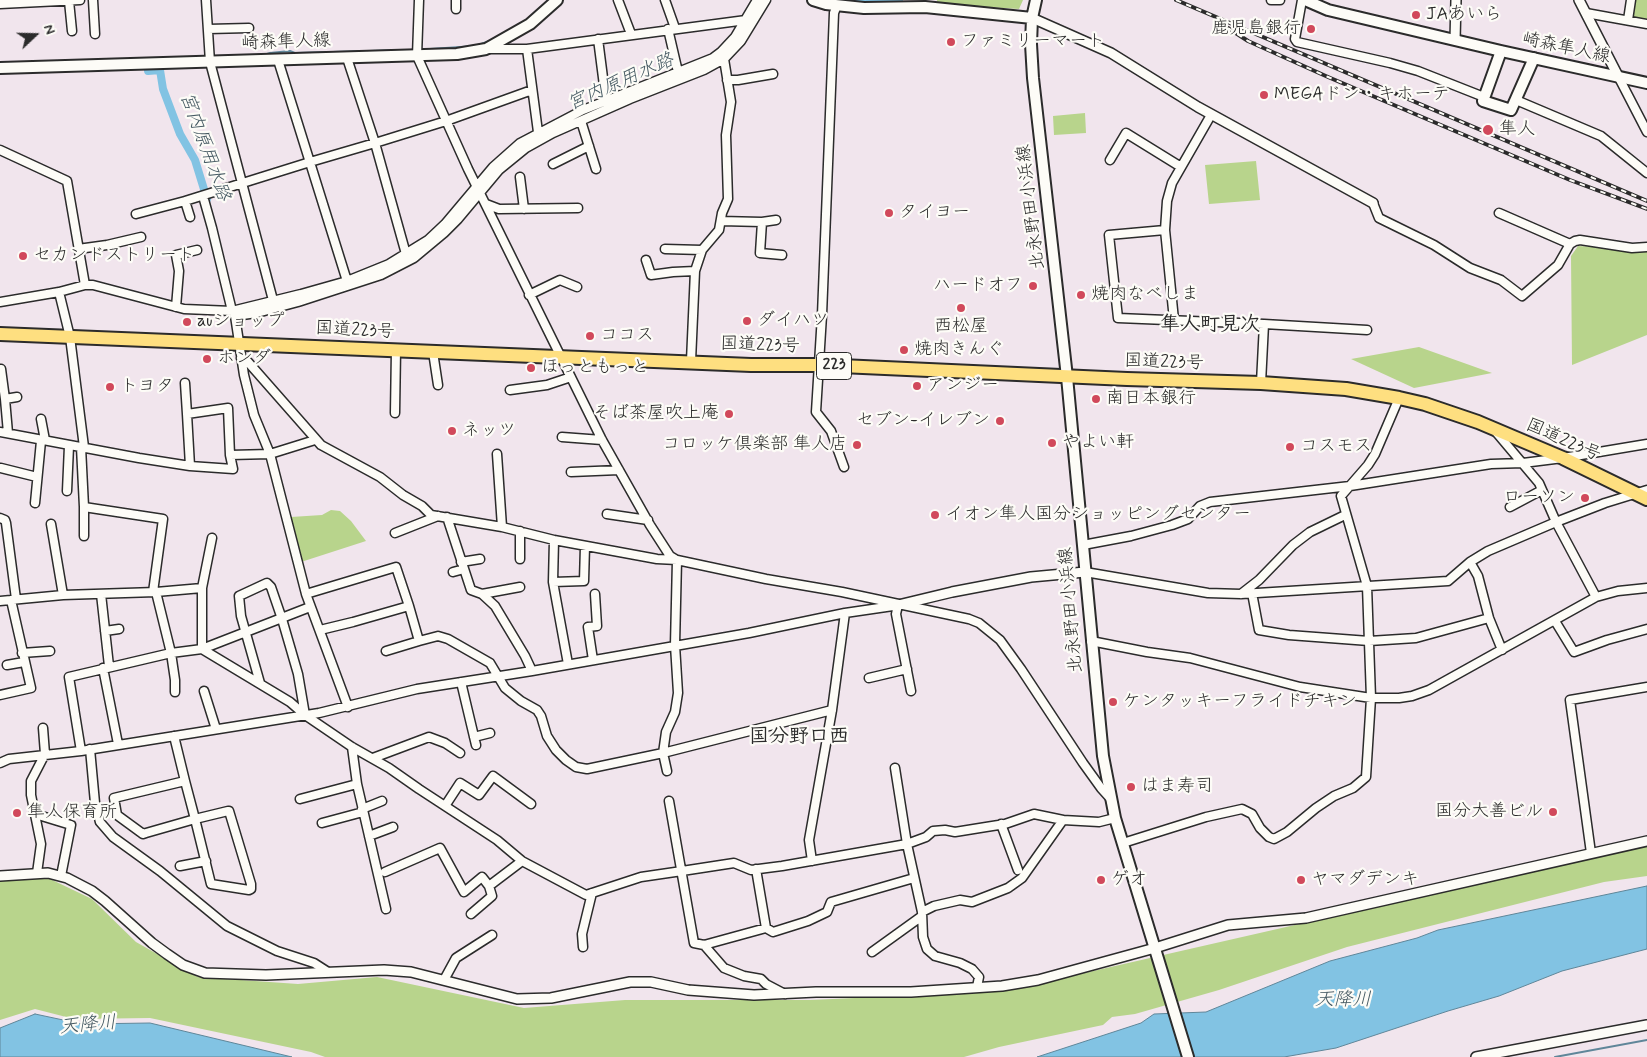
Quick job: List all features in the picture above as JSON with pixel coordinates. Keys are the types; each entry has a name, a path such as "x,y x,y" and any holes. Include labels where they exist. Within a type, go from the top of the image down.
{"highway":[{"name":"国道223号","path":"0,334 691,361 751,365 820,365 1346,389 1399,398 1478,422 1643,494"}],"main road":[{"name":"崎森隼人線","path":"0,68 457,54 486,49 530,24 557,0"},
{"path":"813,0 864,8 925,3 1032,18"},
{"name":"北永野田小浜線","path":"1036,0 1032,18 1032,78 1067,377 1103,756 1115,818 1155,948 1158,964 1188,1057"},
{"name":"崎森隼人線","path":"1304,0 1328,10 1647,83"},
{"path":"1501,51 1483,101 1511,110 1534,58"}],"street":[{"path":"0,4 80,0"},
{"path":"93,0 95,34"},
{"path":"206,0 210,62 274,305"},
{"path":"419,0 417,56 446,121 529,295 602,440 670,556 677,560"},
{"path":"456,0 456,9"},
{"path":"618,0 630,34"},
{"path":"665,0 672,28 678,72"},
{"path":"274,305 332,292 381,275 414,258 444,233 502,158 520,143 583,110 704,62 721,52 735,37 757,0"},
{"path":"0,302 93,285 184,309 257,313 274,305 347,281 389,264 428,240 446,224 478,189 526,148 553,133 630,99 704,70 724,59 741,41 766,0"},
{"path":"1271,0 1280,0"},
{"path":"1304,0 1295,40 1297,42 1418,71 1484,97"},
{"path":"1455,40 1456,0"},
{"path":"1579,0 1647,132"},
{"path":"1628,20 1630,0"},
{"path":"69,1 72,31"},
{"path":"837,5 834,13 820,365 816,412 831,431 844,467"},
{"path":"1586,13 1647,24"},
{"path":"1032,18 1110,53 1211,115 1373,203 1379,218 1434,245 1470,268 1501,280 1522,296 1558,265 1570,244 1580,240 1632,248 1647,247"},
{"path":"486,49 527,49 672,28 746,20"},
{"path":"208,29 249,28"},
{"path":"598,39 606,101"},
{"path":"527,49 538,132"},
{"path":"347,58 375,144 406,254"},
{"path":"691,361 695,271 702,250 719,230 722,213 728,199 726,135 731,108 724,59"},
{"path":"278,60 347,281"},
{"path":"727,80 773,74"},
{"path":"136,214 203,196 242,182 375,144 532,90"},
{"path":"1516,100 1601,136 1647,173"},
{"path":"1174,320 1165,230 1167,201 1172,183 1211,115"},
{"path":"581,121 596,169"},
{"path":"1110,160 1126,133 1181,167"},
{"path":"553,164 589,146"},
{"path":"0,150 67,181 85,285"},
{"path":"520,177 524,209"},
{"path":"203,196 234,313 241,358 254,415 270,454 310,607 348,707"},
{"path":"185,201 190,217"},
{"path":"486,204 500,209 578,208"},
{"path":"1500,213 1570,244"},
{"path":"722,221 762,222 776,220"},
{"path":"762,222 760,253 782,255"},
{"path":"1165,230 1109,235 1118,318 1367,330"},
{"path":"78,249 141,237"},
{"path":"665,249 702,250"},
{"path":"176,307 179,271 176,255 196,250"},
{"path":"646,260 651,275 695,271"},
{"path":"529,295 560,280 577,287"},
{"path":"59,292 70,337 83,447 84,536"},
{"path":"1261,384 1264,324"},
{"path":"395,413 396,350"},
{"path":"433,352 438,385"},
{"path":"241,358 248,362 321,446 380,477 403,495 422,506 431,515 502,527 586,546 677,560 969,619 990,630 1000,640 1101,788 1110,798"},
{"path":"1,369 5,398 4,432 69,446 190,466 233,469 230,455 228,408 187,414"},
{"path":"510,390 548,386 571,377"},
{"path":"185,383 190,466"},
{"path":"5,398 17,397"},
{"path":"1123,843 1206,817 1242,809 1252,814 1260,828 1269,837 1274,839 1282,835 1316,808 1334,796 1353,788 1366,777 1371,698 1367,586 1341,496 1368,466 1399,398"},
{"path":"35,503 43,440 41,419"},
{"path":"1494,430 1539,483 1556,522 1596,598"},
{"path":"562,437 602,440"},
{"path":"230,455 270,454 315,440"},
{"path":"1083,545 1131,536 1172,525 1188,519 1200,506 1210,502 1350,486 1491,464 1523,463 1562,458 1647,444"},
{"path":"68,491 69,446"},
{"path":"497,454 502,527"},
{"path":"1,468 37,477"},
{"path":"570,472 619,470"},
{"path":"1510,507 1542,490"},
{"path":"0,762 9,759 81,751 306,715 348,707 417,689 497,677 769,629 845,613 898,605 952,592 1031,577 1085,572 1208,594 1242,594 1448,581 1470,562 1488,551 1556,522 1643,494"},
{"path":"84,507 163,519 154,592 171,653 176,680 175,692"},
{"path":"607,514 648,520"},
{"path":"1242,594 1259,580 1293,544 1310,532 1346,515"},
{"path":"395,533 438,516"},
{"path":"447,517 471,590 482,594 495,606 532,671"},
{"path":"0,518 6,523 13,600 22,653 31,688 0,695"},
{"path":"52,524 60,557 62,595"},
{"path":"520,531 520,560"},
{"path":"202,649 202,588 212,538"},
{"path":"554,540 553,582 568,664"},
{"path":"553,582 584,581 586,546"},
{"path":"453,572 462,566 480,559"},
{"path":"667,771 663,753 666,732 674,712 678,693 675,646 677,560"},
{"path":"1470,562 1478,576 1489,618 1502,650"},
{"path":"306,594 396,567 419,641"},
{"path":"260,683 245,633 239,596 267,583 271,587 282,619 298,674 306,715"},
{"path":"482,594 520,587"},
{"path":"0,601 62,595 154,592 202,588"},
{"path":"1092,641 1190,658 1300,687 1371,698 1399,698 1429,690 1596,598 1618,591 1647,588"},
{"path":"1252,593 1258,630 1289,636 1369,641 1416,638 1489,618"},
{"path":"101,594 106,667 118,744"},
{"path":"593,660 588,626 597,626 599,607 595,594"},
{"path":"898,605 896,614 911,691"},
{"path":"320,630 409,606"},
{"path":"81,751 69,677 171,653 202,649 310,607"},
{"path":"812,861 810,840 832,710 845,613"},
{"path":"1555,621 1574,652 1607,640 1647,629"},
{"path":"105,631 120,629"},
{"path":"386,651 438,636 448,639 490,662 504,688 537,710 541,716 547,736 556,750 576,767 587,769 663,753 832,710"},
{"path":"202,649 290,702 352,747 389,768 497,840 522,861 586,895 642,878 682,871 734,863 751,870 908,844 926,837 934,830 955,832 1001,824 1034,814 1063,820 1099,822 1115,818"},
{"path":"22,653 50,651"},
{"path":"7,665 24,662"},
{"path":"869,678 907,669"},
{"path":"461,682 475,741 490,733"},
{"path":"1591,853 1570,700 1647,687"},
{"path":"204,691 216,729"},
{"path":"37,873 41,844 31,794 31,781 45,754 43,728"},
{"path":"174,736 196,820 211,884 251,889 231,814 228,810 196,820 144,834 115,812 113,799 115,798 185,781"},
{"path":"373,758 429,737 445,743 460,753"},
{"path":"352,747 357,784 386,909"},
{"path":"90,749 95,803 100,822 113,837 160,871 228,926 277,951 314,964 328,972"},
{"path":"895,768 922,914 923,937 927,949 935,956 960,963 972,969 979,977 977,987"},
{"path":"445,806 460,783 479,795 493,776 531,804"},
{"path":"300,799 357,784"},
{"path":"322,823 363,811 382,801"},
{"path":"669,801 694,943 704,945 766,928 773,932 808,921 827,912 831,902 914,878"},
{"path":"35,814 72,824 61,876"},
{"path":"872,952 934,906 960,900 972,902 1008,888 1022,878 1063,820"},
{"path":"1001,824 1018,870"},
{"path":"369,836 393,827"},
{"path":"0,876 37,873 61,876 92,891 124,916 152,943 183,965 218,974 266,975 384,970 411,972 517,999 551,998 630,982 651,982 697,990 754,995 911,992 1002,986 1038,980 1228,926 1306,918 1647,841"},
{"path":"385,872 440,848 464,892 482,877 489,886 492,896 471,914"},
{"path":"180,866 206,861"},
{"path":"489,886 522,861"},
{"path":"756,869 766,928"},
{"path":"583,947 582,934 592,892"},
{"path":"444,980 456,958 492,936"},
{"path":"704,945 724,968 744,976 761,979 766,984 785,994"},
{"path":"1476,1057 1647,1026"}],"green space":[{"path":"937,0 1023,0 1019,9 937,4"},
{"path":"1634,0 1647,0 1647,21 1633,17"},
{"path":"1085,113 1086,133 1054,135 1053,116"},
{"path":"1256,161 1260,200 1209,204 1205,165"},
{"path":"1578,246 1647,249 1647,335 1572,365 1571,256"},
{"path":"1419,347 1492,373 1414,388 1351,359"},
{"path":"331,510 340,511 351,521 366,541 301,562 291,517 322,515"},
{"path":"1647,846 1647,876 1604,882 1347,947 1219,990 1135,1014 1112,1017 1103,1025 999,1047 964,1057 325,1057 311,1052 150,1018 74,1019 35,1009 0,1020 0,880 46,877 92,899 136,942 198,977 298,984 377,977 524,1008 625,1000 810,1000 967,993 1058,979"}],"water":[{"name":"天降川","path":"1647,886 1647,949 1562,971 1499,996 1336,1048 1284,1057 1037,1057 1141,1023 1154,1014 1206,1012 1330,961 1417,938 1438,930"},
{"name":"天降川","path":"35,1014 82,1024 150,1023 292,1057 0,1057 0,1028"}],"waterway":[{"name":"宮内原用水路","path":"843,0 857,2 899,0"},
{"path":"430,49 476,46 492,40"},
{"path":"264,55 290,51 295,53 408,50"},
{"path":"128,59 196,57"},
{"name":"宮内原用水路","path":"148,71 160,70 163,89 180,134 195,160 207,199"},
{"name":"宮内原用水路","path":"248,311 280,303"},
{"path":"1555,1057 1647,1040"}],"railway":[{"path":"1176,0 1647,201"},
{"path":"1228,28 1248,41 1328,77 1570,180 1647,209"}],"place":[{"name":"JAあいら","path":"1416,15"},
{"name":"鹿児島銀行","path":"1311,29"},
{"name":"ファミリーマート","path":"951,42"},
{"name":"MEGAドン・キホーテ","path":"1264,95"},
{"name":"隼人","path":"1488,130"},
{"name":"タイヨー","path":"889,213"},
{"name":"セカンドストリート","path":"23,256"},
{"name":"ハードオフ","path":"1033,286"},
{"name":"焼肉なべしま","path":"1081,295"},
{"name":"西松屋","path":"961,308"},
{"name":"ダイハツ","path":"747,321"},
{"name":"auショップ","path":"187,322"},
{"name":"ココス","path":"590,336"},
{"name":"焼肉きんぐ","path":"904,350"},
{"name":"ホンダ","path":"207,359"},
{"name":"ほっともっと","path":"531,368"},
{"name":"アンジー","path":"917,386"},
{"name":"トヨタ","path":"110,387"},
{"name":"南日本銀行","path":"1096,399"},
{"name":"そば茶屋吹上庵","path":"729,414"},
{"name":"セブン-イレブン","path":"1000,421"},
{"name":"ネッツ","path":"452,431"},
{"name":"やよい軒","path":"1052,443"},
{"name":"コロッケ倶楽部 隼人店","path":"857,445"},
{"name":"コスモス","path":"1290,447"},
{"name":"ローソン","path":"1585,498"},
{"name":"イオン隼人国分ショッピングセンター","path":"935,515"},
{"name":"ケンタッキーフライドチキン","path":"1113,702"},
{"name":"はま寿司","path":"1131,787"},
{"name":"国分大善ビル","path":"1553,812"},
{"name":"隼人保育所","path":"17,813"},
{"name":"ゲオ","path":"1101,880"},
{"name":"ヤマダデンキ","path":"1301,880"}],"district":[{"name":"隼人町見次","path":"1210,326"},
{"name":"国分野口西","path":"799,738"}]}
